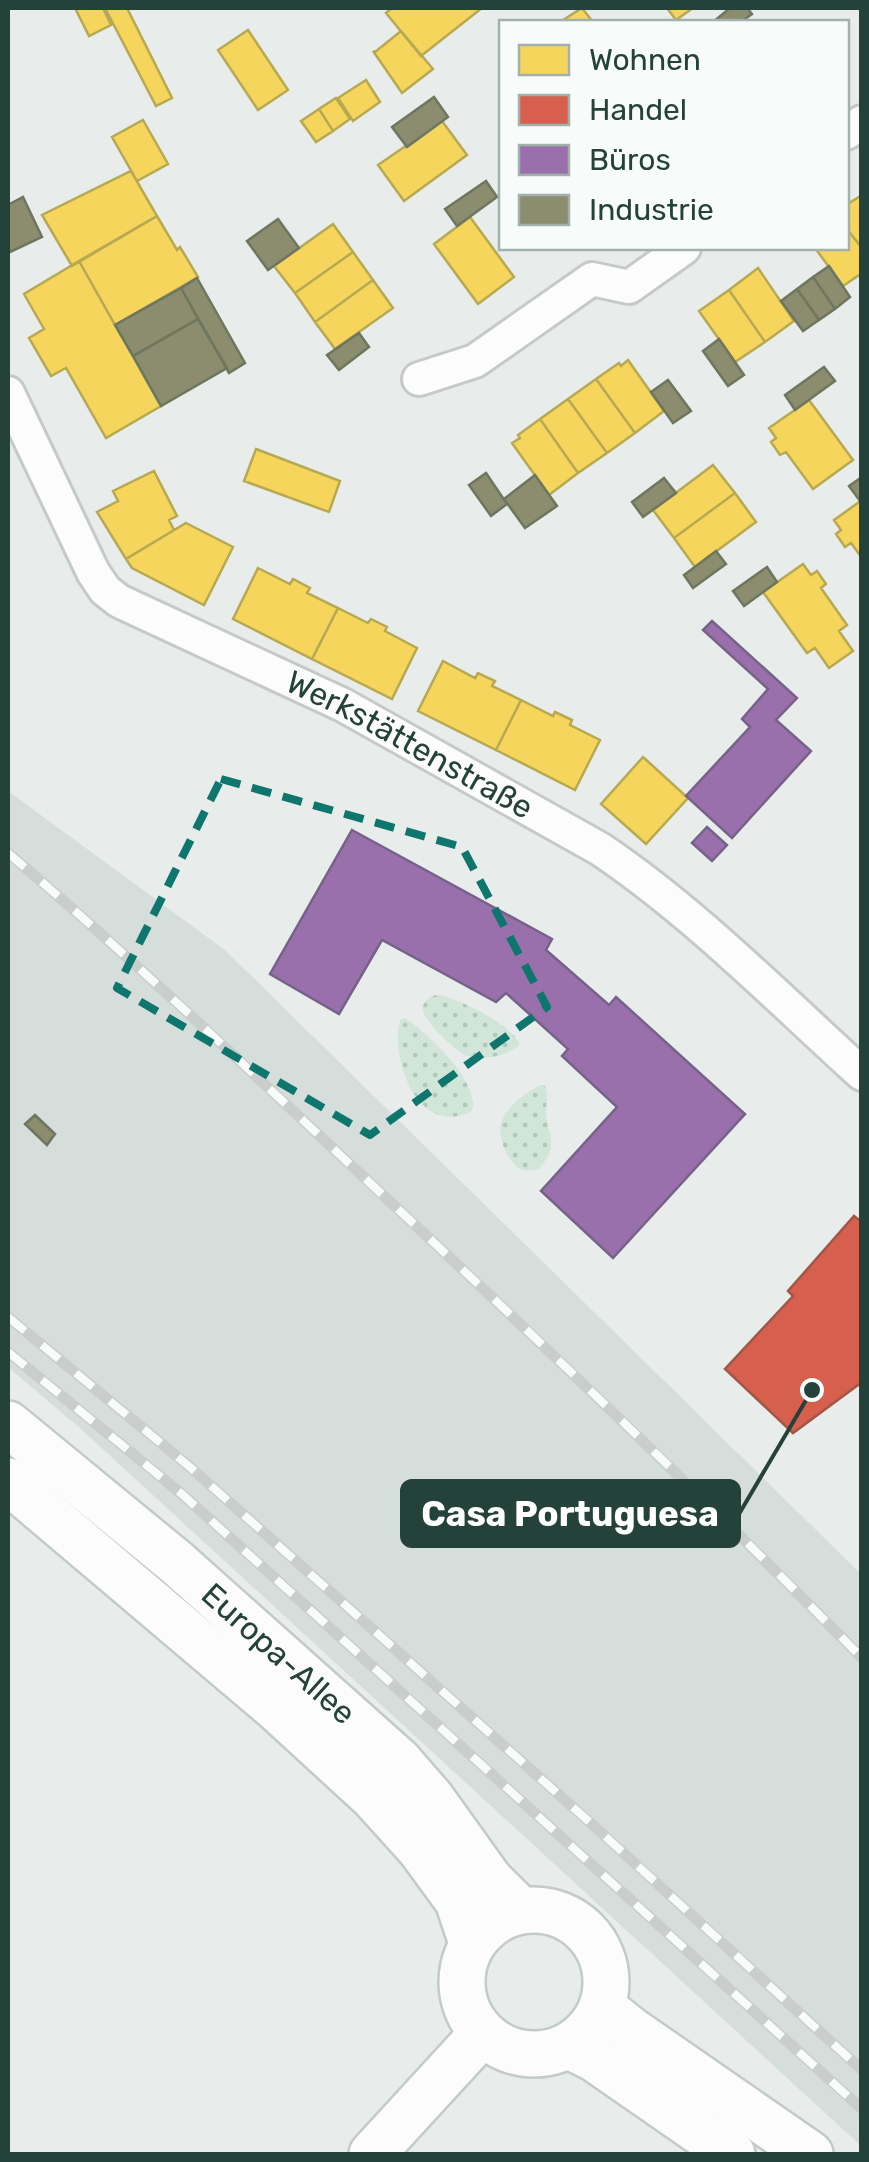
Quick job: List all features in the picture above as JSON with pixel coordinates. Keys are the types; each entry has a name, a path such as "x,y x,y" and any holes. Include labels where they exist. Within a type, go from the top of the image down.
{"main road":[{"name":"Europa-Allee","path":"8,1424 176,1562 398,1760 432,1799 490,1880 520,1910"},
{"name":"Europa-Allee","path":"8,1481 276,1708 373,1797 458,1901 472,1942"},
{"path":"520,1910 561,1915 580,1925 594,1940 603,1959 606,1980 597,2018 569,2046 547,2054 524,2055 501,2048 482,2034 468,2015 461,1993 462,1970 472,1942 500,1918 520,1910"},
{"path":"602,2007 810,2154"},
{"path":"372,2154 482,2034"},
{"path":"569,2046 595,2059 732,2154"}],"street":[{"path":"419,380 475,361 592,279 629,287 681,250"},
{"name":"Werkstättenstraße","path":"8,393 104,590 119,601 343,705 600,849 690,918 862,1074"}],"highlighted area":[{"path":"221,779 462,847 547,1007 370,1135 117,988"}],"shaded area":[{"path":"8,791 225,950 861,1574 861,2146 82,1430 8,1367"}],"green space":[{"path":"440,995 496,1021 520,1044 495,1056 480,1058 462,1053 424,1014 425,1002"},
{"path":"405,1018 439,1046 461,1073 473,1100 472,1111 453,1117 437,1114 412,1091 404,1074 398,1037 400,1020"},
{"path":"540,1085 547,1092 551,1147 539,1169 523,1170 505,1150 501,1123 512,1105"}],"building: Wohnen":[{"path":"75,8 103,8 111,25 89,36"},
{"path":"105,8 127,8 172,98 156,106"},
{"path":"392,8 482,8 421,56 386,13"},
{"path":"582,8 591,20 563,20"},
{"path":"667,8 693,8 676,20"},
{"path":"248,30 288,90 258,110 218,50"},
{"path":"401,31 433,69 402,93 373,51"},
{"path":"366,80 380,102 353,121 338,98"},
{"path":"336,98 350,119 333,131 319,109"},
{"path":"319,109 333,131 316,142 301,121"},
{"path":"143,120 168,164 137,181 112,137"},
{"path":"442,121 467,155 404,201 378,165"},
{"path":"131,171 157,216 72,266 42,215"},
{"path":"862,195 862,248 849,232 849,203"},
{"path":"157,216 198,277 115,325 79,261"},
{"path":"470,217 514,277 478,304 434,244"},
{"path":"333,224 353,252 295,293 274,266"},
{"path":"849,232 862,248 862,273 843,286 816,250 849,250"},
{"path":"353,252 373,280 315,322 295,293"},
{"path":"79,261 161,406 106,438 66,368 51,376 29,338 44,329 24,294"},
{"path":"758,268 794,321 765,342 729,290"},
{"path":"373,280 393,308 335,349 315,322"},
{"path":"729,290 765,342 735,362 699,311"},
{"path":"628,360 664,411 635,433 596,379"},
{"path":"596,379 635,433 607,453 568,399"},
{"path":"568,399 607,453 578,473 540,419"},
{"path":"809,400 853,460 813,489 786,452 780,455 771,442 776,438 769,428"},
{"path":"540,419 578,473 549,495 512,443"},
{"path":"256,449 340,481 329,512 244,481"},
{"path":"713,465 735,493 674,538 653,510"},
{"path":"154,471 177,516 169,520 174,530 126,559 97,512 118,501 113,491"},
{"path":"735,493 756,522 695,567 674,538"},
{"path":"862,500 862,558 851,543 845,547 836,534 841,530 834,520"},
{"path":"186,523 233,547 204,605 132,568 126,559"},
{"path":"803,564 811,575 817,571 826,584 821,588 847,625 839,631 853,651 829,668 815,648 807,653 763,592"},
{"path":"258,568 290,584 293,579 310,588 307,593 338,608 312,659 233,619"},
{"path":"338,608 368,623 371,619 387,627 385,631 417,648 392,699 312,659"},
{"path":"443,661 475,678 478,673 495,681 492,686 521,700 496,750 418,711"},
{"path":"521,700 553,716 555,712 572,720 570,725 600,740 575,790 496,750"},
{"path":"643,757 688,798 646,844 601,804"}],"building: Handel":[{"path":"854,1216 862,1222 862,1382 793,1433 725,1369 793,1296 788,1291"}],"building: Büros":[{"path":"712,621 797,698 776,720 811,751 732,838 686,796 750,727 742,719 768,689 703,630"},
{"path":"707,827 727,845 712,861 692,843"},
{"path":"352,830 552,939 546,950 609,1005 616,997 745,1114 613,1258 541,1191 617,1107 562,1056 568,1049 506,993 496,1002 382,940 339,1014 270,974"}],"building: Industrie":[{"path":"730,8 747,8 752,14 744,20 715,20"},
{"path":"434,97 448,117 407,147 392,127"},
{"path":"486,181 497,197 457,226 445,209"},
{"path":"23,197 42,237 10,252 8,205"},
{"path":"278,219 299,248 268,270 247,241"},
{"path":"829,266 850,297 835,309 813,277"},
{"path":"813,277 835,309 819,320 797,289"},
{"path":"197,278 245,363 229,373 181,288"},
{"path":"181,288 198,319 133,356 115,325"},
{"path":"797,289 819,320 803,331 781,301"},
{"path":"198,319 227,368 161,406 133,356"},
{"path":"359,333 369,347 339,370 327,355"},
{"path":"719,339 744,375 728,386 703,351"},
{"path":"824,367 835,381 795,410 785,395"},
{"path":"668,380 691,411 673,423 651,392"},
{"path":"486,473 507,504 491,516 469,485"},
{"path":"535,475 557,506 525,528 504,499"},
{"path":"862,477 862,500 860,501 849,486"},
{"path":"664,478 676,493 643,517 632,502"},
{"path":"716,551 726,564 693,588 684,575"},
{"path":"767,567 777,582 744,606 733,591"},
{"path":"35,1115 55,1134 47,1145 25,1124"}],"railway":[{"path":"8,853 183,1009 484,1289 862,1658"},
{"path":"8,1317 191,1468 862,2070"},
{"path":"8,1352 183,1495 862,2109"}],"place":[{"name":"Casa Portuguesa","path":"812,1390"}]}
